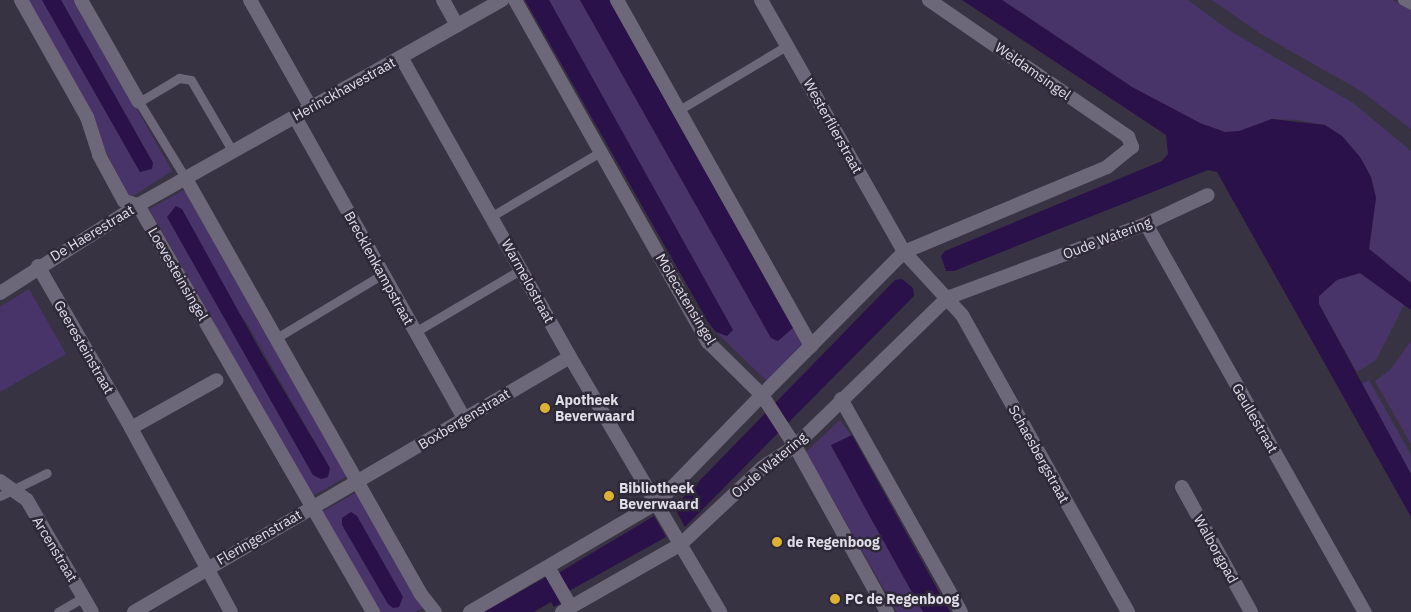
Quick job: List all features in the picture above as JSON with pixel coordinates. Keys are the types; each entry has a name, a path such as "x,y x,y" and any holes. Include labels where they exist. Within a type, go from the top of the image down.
{"street":[{"name":"Loevesteinsingel","path":"21,0 88,117 99,155 124,201 138,206 373,612"},
{"path":"81,0 139,102"},
{"path":"250,0 311,108"},
{"path":"443,0 457,25"},
{"name":"Herinckhavestraat","path":"186,178 502,0"},
{"name":"Molecatensingel","path":"515,0 602,151 708,342 765,400 795,446 888,612"},
{"path":"617,0 811,346"},
{"name":"Westerflierstraat","path":"761,0 904,252"},
{"name":"Weldamsingel","path":"904,252 1107,167 1132,146 1128,137 929,0"},
{"name":"Warmelostraat","path":"401,57 570,357 658,502 720,612"},
{"name":"Brecklenkampstraat","path":"295,117 464,418"},
{"name":"De Haerestraat","path":"0,292 38,266 186,178"},
{"path":"186,178 280,336 420,593 435,612"},
{"name":"Oude Watering","path":"550,571 566,605 681,544 763,467 795,446 841,399 947,298 1146,224 1208,195"},
{"name":"Geullestraat","path":"1146,224 1361,611"},
{"path":"470,612 550,571 658,502 765,400 811,346 904,252 947,298"},
{"name":"Geeresteinstraat","path":"38,266 131,428 206,567"},
{"name":"Schaesbergstraat","path":"947,298 962,315 1128,612"},
{"name":"Boxbergenstraat","path":"313,507 570,357"},
{"path":"131,428 234,370"},
{"path":"841,399 961,612"},
{"name":"Arcenstraat","path":"0,481 6,493 27,500 92,612"},
{"name":"Walborgpad","path":"1182,487 1251,612"},
{"name":"Fleringenstraat","path":"134,612 198,577 206,567 313,507"},
{"name":"Fleringenstraat","path":"206,567 231,612"}],"lane":[{"path":"1402,0 1411,6"},
{"path":"679,110 788,45"},
{"path":"186,178 139,102 179,78 191,80 232,152"},
{"path":"492,216 602,151"},
{"path":"415,332 522,269"},
{"path":"280,336 383,274"},
{"path":"6,493 47,473"},
{"path":"58,612 84,597"}],"shaded area":[{"path":"27,0 42,0 140,172 153,163 61,0 75,0 172,171 130,198"},
{"path":"42,0 61,0 153,163 152,169 140,172"},
{"path":"525,0 549,0 733,330 727,336 716,332 708,322"},
{"path":"549,0 580,0 771,338 778,341 794,327 805,346 769,383 716,332 727,336"},
{"path":"580,0 609,0 794,327 778,341 771,338"},
{"path":"962,0 1002,0 1132,87 1200,123 1225,132 1239,131 1272,119 1325,125 1342,136 1360,157 1371,177 1376,198 1369,249 1411,283 1411,310 1360,273 1337,280 1319,296 1319,304 1411,474 1411,517 1217,172 1208,170 954,271 946,271 941,256 945,251 1162,161 1168,154 1166,135"},
{"path":"1002,0 1188,0 1230,31 1353,103 1411,151 1411,283 1369,249 1376,197 1371,177 1360,157 1342,136 1325,125 1297,120 1272,119 1239,132 1225,132 1200,123 1132,87"},
{"path":"1212,0 1393,0 1411,10 1411,129 1361,91 1261,34"},
{"path":"186,189 348,476 312,496 149,209","holes":["167,217 248,325 330,468 313,475"]},
{"path":"176,206 182,209 261,352 330,468 328,477 321,479 313,475 167,217"},
{"path":"1360,273 1404,305 1376,360 1357,372 1319,304 1319,296 1337,279"},
{"path":"902,279 913,288 914,296 685,527 674,507 895,280"},
{"path":"29,289 66,354 0,392 0,307"},
{"path":"1411,341 1411,444 1375,381 1390,370"},
{"path":"1369,380 1411,455 1411,474 1360,385"},
{"path":"840,420 851,436 831,446 923,612 897,612 806,452"},
{"path":"852,435 950,612 923,612 869,515 831,445"},
{"path":"357,492 423,608 416,612 379,612 322,512"},
{"path":"351,512 357,516 403,597 399,607 393,608 388,604 342,525 342,518"},
{"path":"654,516 666,537 560,596 564,602 554,607 551,602 534,612 484,612 548,576 550,578"}],"place":[{"name":"Apotheek Beverwaard","path":"545,408"},
{"name":"Bibliotheek Beverwaard","path":"609,496"},
{"name":"de Regenboog","path":"777,542"},
{"name":"PC de Regenboog","path":"835,599"}]}
